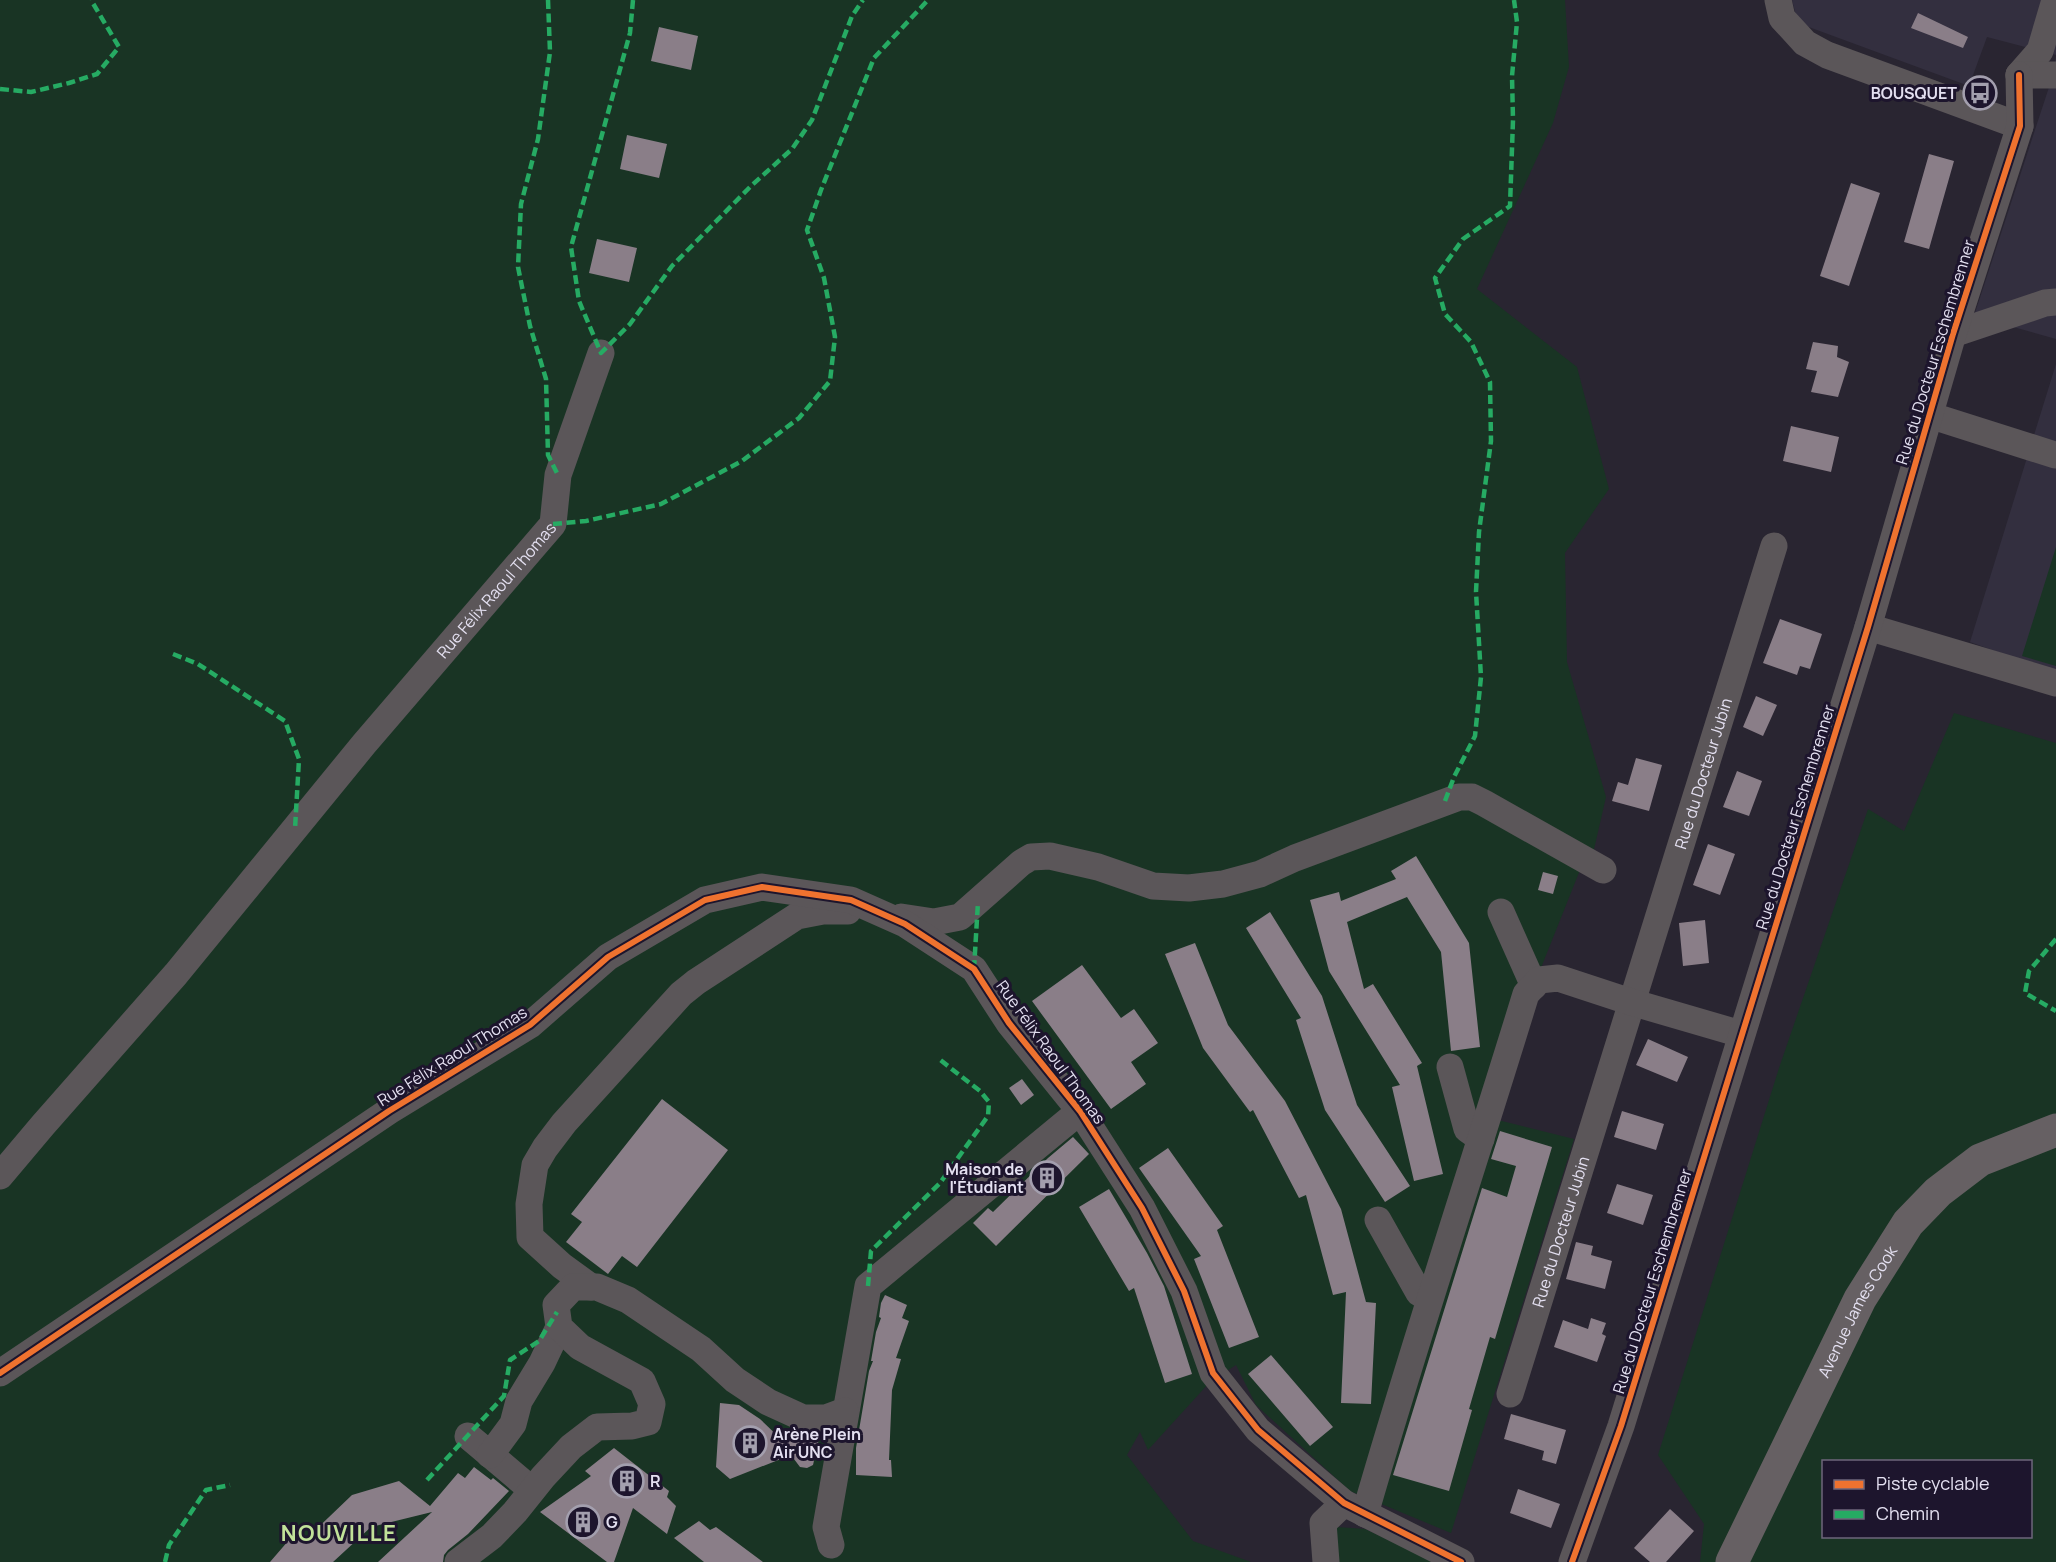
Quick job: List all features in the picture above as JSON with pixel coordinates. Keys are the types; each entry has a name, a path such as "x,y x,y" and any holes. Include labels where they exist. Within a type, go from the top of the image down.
{"main road":[{"name":"Avenue James Cook","path":"1732,1562 1860,1299 1908,1223 1938,1192 1980,1160 2056,1130"}],"street":[{"path":"1778,0 1782,18 1805,43 1827,55 2020,126"},
{"path":"2019,75 2040,51 2055,0"},
{"path":"2019,75 2056,75"},
{"name":"Rue du Docteur Eschembrenner","path":"1572,1562 1621,1426 1868,627 1953,334 2020,126 2019,75"},
{"path":"1953,334 2045,303 2056,302"},
{"name":"Rue Félix Raoul Thomas","path":"0,1176 177,974 364,744 554,524 558,475 601,353"},
{"path":"1929,415 2055,455"},
{"name":"Rue du Docteur Jubin","path":"1510,1394 1774,546"},
{"path":"1868,627 2056,683"},
{"path":"591,1287 562,1266 530,1237 529,1204 535,1165 557,1131 665,1011 696,982 797,916 845,910 883,913 934,922 960,917 1021,863 1031,857 1042,855 1098,867 1153,886 1189,888 1222,884 1260,874 1306,854 1460,797 1472,797 1484,802 1603,870"},
{"name":"Rue Félix Raoul Thomas","path":"0,1373 389,1111 530,1025 608,957 705,900 762,887 851,900 905,924 974,969 1009,1023 1080,1112 1142,1208 1184,1292 1213,1373 1258,1430 1354,1509 1461,1562"},
{"path":"1501,912 1534,986"},
{"path":"1326,1562 1323,1522 1354,1509 1429,1297 1526,994 1539,980 1558,978 1741,1034"},
{"path":"1450,1067 1467,1129 1481,1139"},
{"path":"831,1545 826,1527 868,1286 1080,1112"},
{"path":"1378,1220 1419,1293 1429,1297"},
{"path":"490,1455 513,1424 519,1401 542,1363 559,1327 556,1305 573,1287 597,1287 628,1300 700,1349 735,1380 768,1402 803,1418 826,1418 845,1411"},
{"path":"458,1562 492,1536 571,1447 597,1428 632,1426 648,1422 652,1404 642,1382 580,1347 559,1327"},
{"path":"468,1436 532,1490"}],"shaded area":[{"path":"1792,0 2056,0 2056,55 1987,37 1969,86 1798,23"},
{"path":"2056,56 2056,339 1974,316 2053,75"},
{"path":"2056,364 2056,673 1970,642"}],"green space":[{"path":"0,0 1565,0 1569,67 1553,123 1477,289 1577,367 1609,489 1565,553 1567,662 1606,797 1592,858 1586,855 1482,1116 1574,1139 1451,1533 1350,1491 1256,1405 1236,1365 1210,1382 1148,1450 1140,1432 1127,1455 1193,1541 1251,1562 0,1562"},
{"path":"2056,547 2056,666 2022,656"},
{"path":"1954,713 2056,743 2056,1562 1700,1562 1704,1524 1658,1455 1779,1068 1868,809 1904,831"},
{"path":"1337,1527 1365,1529 1436,1562 1333,1562 1329,1539"}],"building":[{"path":"1918,13 1968,37 1963,48 1911,28"},
{"path":"659,27 698,36 691,70 651,61"},
{"path":"627,135 667,144 659,178 620,169"},
{"path":"1929,154 1954,161 1929,249 1904,242"},
{"path":"1851,183 1880,193 1849,286 1820,276"},
{"path":"597,239 637,248 629,282 589,273"},
{"path":"1813,342 1838,346 1837,357 1849,362 1838,397 1811,392 1817,371 1806,369"},
{"path":"1791,426 1839,437 1831,472 1783,461"},
{"path":"1780,619 1822,634 1810,669 1800,666 1797,675 1763,663"},
{"path":"1756,696 1777,705 1763,736 1743,727"},
{"path":"1636,758 1662,765 1649,811 1612,801 1618,782 1628,785"},
{"path":"1737,771 1762,781 1749,816 1723,807"},
{"path":"1708,844 1735,854 1720,895 1693,885"},
{"path":"1416,856 1469,943 1480,1047 1451,1051 1441,952 1407,897 1347,922 1364,989 1373,984 1422,1063 1417,1066 1443,1174 1414,1181 1392,1087 1400,1085 1329,971 1310,900 1339,892 1341,901 1396,879 1391,871"},
{"path":"1543,872 1558,876 1553,894 1538,890"},
{"path":"1270,912 1322,996 1357,1105 1410,1186 1385,1202 1325,1110 1296,1020 1301,1018 1246,928"},
{"path":"1705,920 1709,963 1683,966 1679,923"},
{"path":"1195,943 1228,1025 1285,1101 1341,1209 1366,1302 1376,1303 1371,1404 1341,1403 1346,1292 1333,1295 1306,1195 1299,1198 1253,1110 1250,1112 1203,1048 1165,954"},
{"path":"1082,965 1121,1018 1134,1009 1158,1043 1131,1062 1146,1084 1111,1109 1032,1001"},
{"path":"1648,1039 1688,1057 1677,1082 1636,1065"},
{"path":"1022,1079 1034,1095 1021,1105 1009,1088"},
{"path":"662,1099 728,1150 637,1267 622,1256 608,1274 566,1242 582,1222 571,1214"},
{"path":"1622,1111 1664,1124 1656,1150 1614,1137"},
{"path":"1500,1131 1552,1147 1495,1339 1490,1337 1449,1491 1393,1475 1482,1188 1507,1197 1516,1166 1491,1159"},
{"name":"Maison de l'Étudiant","path":"1073,1137 1089,1154 996,1246 973,1223 988,1208 993,1212"},
{"path":"1168,1148 1223,1226 1217,1230 1259,1337 1229,1348 1194,1259 1201,1256 1139,1168"},
{"path":"1617,1184 1653,1195 1643,1225 1607,1213"},
{"path":"1109,1189 1164,1286 1192,1374 1165,1383 1134,1288 1129,1291 1079,1207"},
{"path":"1576,1242 1593,1246 1591,1255 1612,1261 1605,1289 1566,1279"},
{"path":"885,1295 907,1305 902,1318 909,1321 896,1358 901,1359 892,1390 889,1460 891,1460 892,1477 856,1475 856,1448 869,1371 873,1361 871,1361 876,1332 881,1318 879,1317 881,1303"},
{"path":"1591,1318 1606,1323 1602,1334 1606,1336 1597,1362 1554,1347 1563,1320 1588,1329"},
{"path":"1271,1355 1333,1427 1310,1446 1248,1374"},
{"name":"Arène Plein Air UNC","path":"720,1403 739,1405 760,1419 784,1442 807,1435 819,1439 813,1465 807,1468 800,1467 791,1455 730,1479 716,1467"},
{"path":"1511,1414 1566,1430 1556,1464 1542,1460 1544,1451 1504,1439"},
{"path":"614,1448 669,1491 667,1497 676,1506 667,1534 633,1508 614,1562 607,1562 540,1512 591,1476 585,1471"},
{"path":"474,1467 509,1491 468,1534 448,1550 443,1562 378,1562 432,1512 371,1527 333,1562 270,1562 295,1533 305,1540 352,1495 399,1481 430,1506 458,1473 465,1478"},
{"path":"1518,1489 1560,1504 1551,1528 1510,1513"},
{"path":"1670,1509 1694,1531 1666,1562 1650,1562 1634,1548"},
{"path":"699,1521 710,1530 716,1527 763,1562 704,1562 674,1538"}],"marked path":[{"path":"0,89 31,92 97,74 119,47 91,0"},
{"path":"548,0 550,52 538,139 521,204 518,267 530,326 546,379 548,455 558,475"},
{"path":"633,0 630,33 571,247 579,301 601,353 630,324 672,266 751,186 792,149 812,120 852,16 863,0"},
{"path":"553,524 586,521 661,504 742,461 799,418 830,381 835,337 824,278 807,230 874,58 928,0"},
{"path":"1445,801 1454,777 1475,736 1481,677 1476,592 1479,532 1491,441 1490,382 1471,342 1445,314 1435,278 1463,239 1510,206 1512,76 1517,22 1514,0"},
{"path":"173,654 198,664 285,721 299,759 295,829"},
{"path":"974,969 978,902"},
{"path":"2056,939 2029,971 2025,993 2056,1011"},
{"path":"868,1286 871,1251 940,1183 988,1116 989,1102 980,1091 939,1059"},
{"path":"427,1480 504,1396 510,1360 539,1341 557,1312"},
{"path":"165,1562 169,1545 206,1490 230,1485"}],"cycle path":[{"path":"1572,1562 1621,1426 1868,627 1953,334 2020,126 2019,75"},
{"path":"0,1373 389,1111 530,1025 608,957 705,900 762,887 851,900 905,924 974,969 1009,1023 1080,1111 1142,1208 1184,1291 1213,1373 1258,1430 1344,1503 1461,1562"}],"place":[{"name":"BOUSQUET","path":"1980,93"},
{"name":"Maison de l'Étudiant","path":"1047,1178"},
{"name":"Arène Plein Air UNC","path":"750,1443"},
{"name":"R","path":"627,1481"},
{"name":"G","path":"583,1522"}],"district":[{"name":"NOUVILLE","path":"339,1533"}]}
